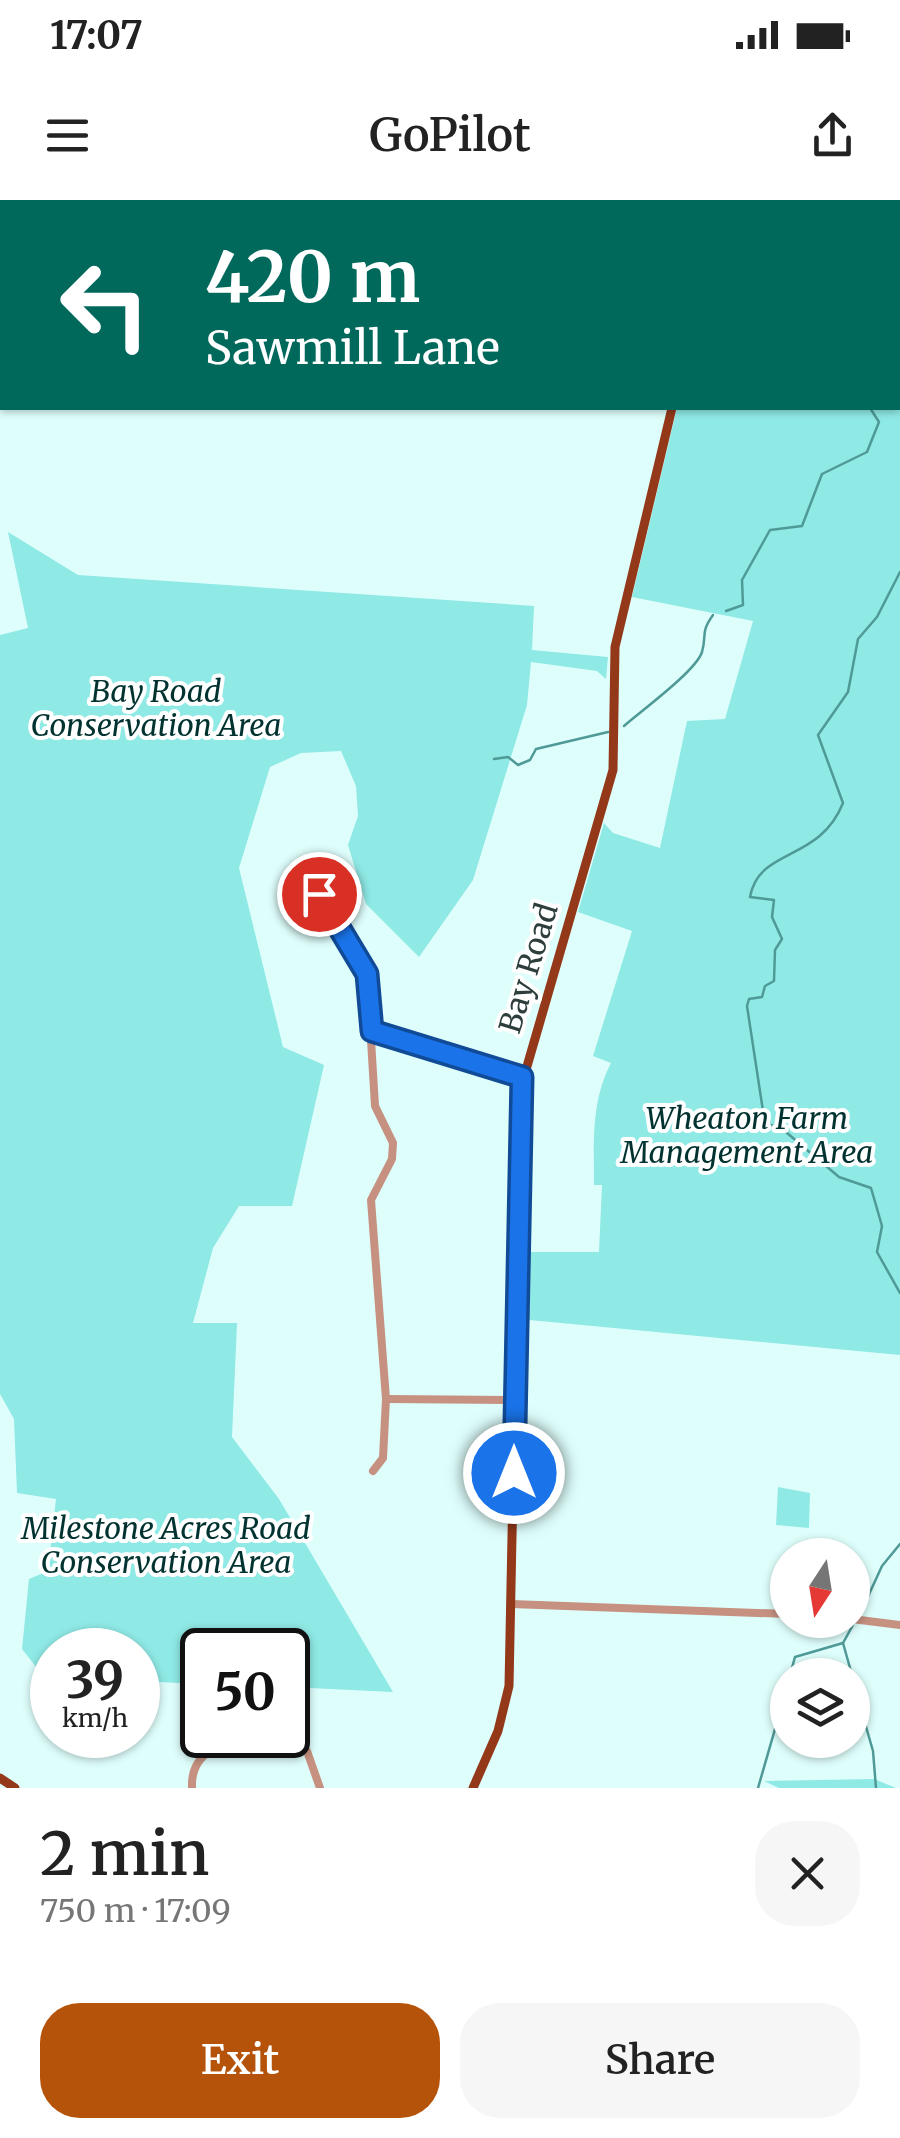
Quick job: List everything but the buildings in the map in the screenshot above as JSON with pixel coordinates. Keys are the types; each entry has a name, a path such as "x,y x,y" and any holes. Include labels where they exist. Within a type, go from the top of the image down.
{"main road":[{"name":"Bay Road","path":"473,1788 506,1704 512,1604 522,1077 615,763 614,648 672,410"},
{"path":"0,1778 15,1788"}],"street":[{"path":"319,894 367,974 375,1106 393,1143 392,1159 372,1200 386,1398 383,1458 373,1471"},
{"path":"372,1031 522,1077"},
{"path":"386,1398 514,1400"},
{"path":"512,1604 770,1613"},
{"path":"870,1621 900,1624"},
{"path":"192,1788 195,1763 200,1758"},
{"path":"309,1758 320,1788"}],"green space":[{"name":"Wheaton Farm Management Area","path":"677,410 900,410 900,1355 519,1319 523,1252 599,1252 602,1185 594,1185 595,1122 600,1092 611,1063 593,1056 632,931 578,912 604,823 613,833 660,848 687,721 725,719 753,621 632,597"},
{"path":"8,532 78,575 534,606 532,650 608,657 606,679 597,671 531,662 527,705 473,880 419,957 366,904 348,845 358,816 356,786 341,751 301,753 270,767 239,868 283,1047 324,1065 292,1206 239,1206 213,1248 193,1323 237,1323 232,1437 279,1499 393,1692 310,1688 310,1628 180,1628 180,1683 160,1682 160,1628 30,1628 30,1659 22,1649 29,1579 48,1571 56,1499 17,1493 14,1419 0,1394 0,635 28,628"},
{"path":"778,1487 810,1493 809,1528 776,1525"},
{"path":"874,1779 896,1788 779,1788 764,1781"}],"waterway":[{"path":"726,611 743,605 742,580 770,530 802,526 822,474 867,452 879,422 871,410"},
{"path":"900,572 877,617 858,639 848,692 818,735 843,803 820,836 765,870 750,897 774,900 772,917 782,939 775,950 774,981 765,986 762,997 749,999 747,1006 765,1124 780,1127 839,1177 871,1188 882,1226 877,1252 900,1293"},
{"path":"624,726 698,660 706,626 713,615"},
{"path":"494,759 508,757 518,765 530,760 536,749 608,732"},
{"path":"870,1592 882,1566 900,1544"},
{"path":"846,1638 843,1643 847,1658"},
{"path":"795,1658 843,1643"},
{"path":"870,1741 876,1788"},
{"path":"758,1788 770,1746"}],"route":[{"path":"319,894 367,974 372,1031 522,1077 514,1314 514,1473"}],"park label":[{"name":"Bay Road Conservation Area","path":"156,708"},
{"name":"Milestone Acres Road Conservation Area","path":"166,1545"}]}
